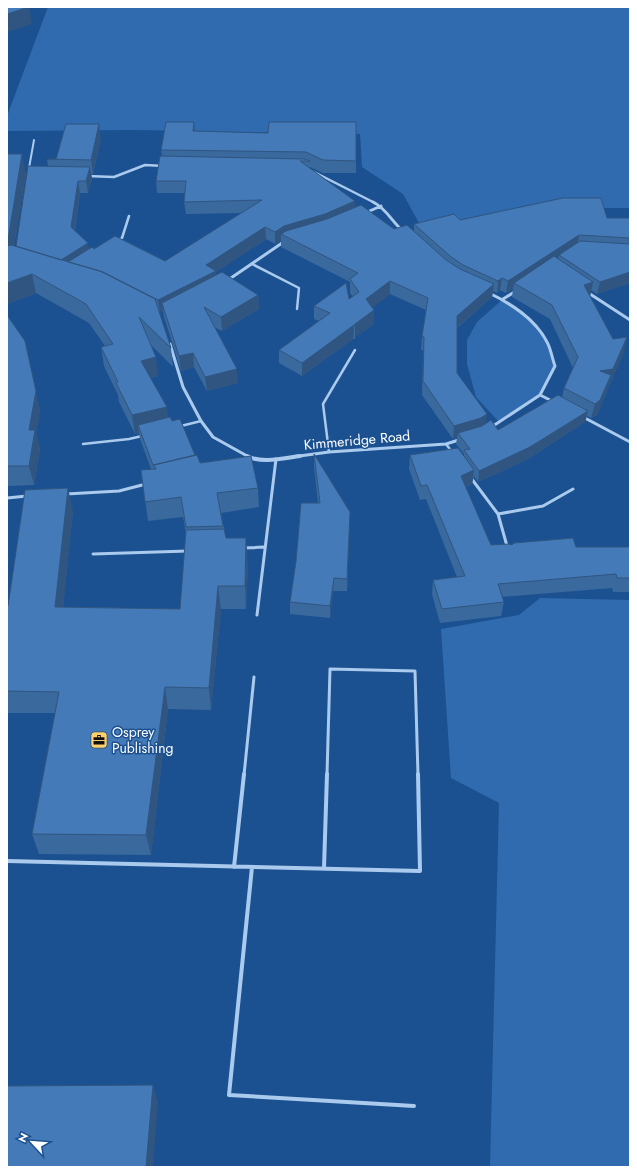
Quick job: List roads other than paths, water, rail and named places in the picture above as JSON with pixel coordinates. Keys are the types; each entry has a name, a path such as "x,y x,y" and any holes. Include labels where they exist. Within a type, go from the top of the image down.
{"street":[{"path":"83,176 114,177 146,165 168,166"},
{"path":"306,168 381,206 394,223 406,234"},
{"path":"360,214 381,206"},
{"path":"225,282 285,241 292,239"},
{"path":"503,299 522,287"},
{"path":"583,289 630,320"},
{"path":"482,290 503,299 526,316 547,342 555,366 540,395 486,430"},
{"name":"Kimmeridge Road","path":"167,337 183,387 201,421 213,437 253,459 276,459 329,452 446,444 466,438"},
{"path":"540,395 561,406"},
{"path":"575,414 630,442"}],"lane":[{"path":"29,168 34,140"},
{"path":"115,242 122,238 129,216"},
{"path":"252,264 299,288 297,309"},
{"path":"329,452 323,404 355,350"},
{"path":"179,426 201,421"},
{"path":"83,444 143,436"},
{"path":"446,444 455,456"},
{"path":"246,461 253,459"},
{"path":"257,615 276,459"},
{"path":"469,475 498,514 507,549"},
{"path":"60,494 120,491 149,484"},
{"path":"498,514 543,506 573,489"},
{"path":"7,498 30,496"},
{"path":"241,548 264,548"},
{"path":"93,554 194,550"},
{"path":"7,861 420,871 414,671 330,669 324,868"},
{"path":"234,867 254,677"},
{"path":"252,867 229,1095 414,1106"}],"place":[{"name":"Osprey Publishing","path":"99,740"}]}
